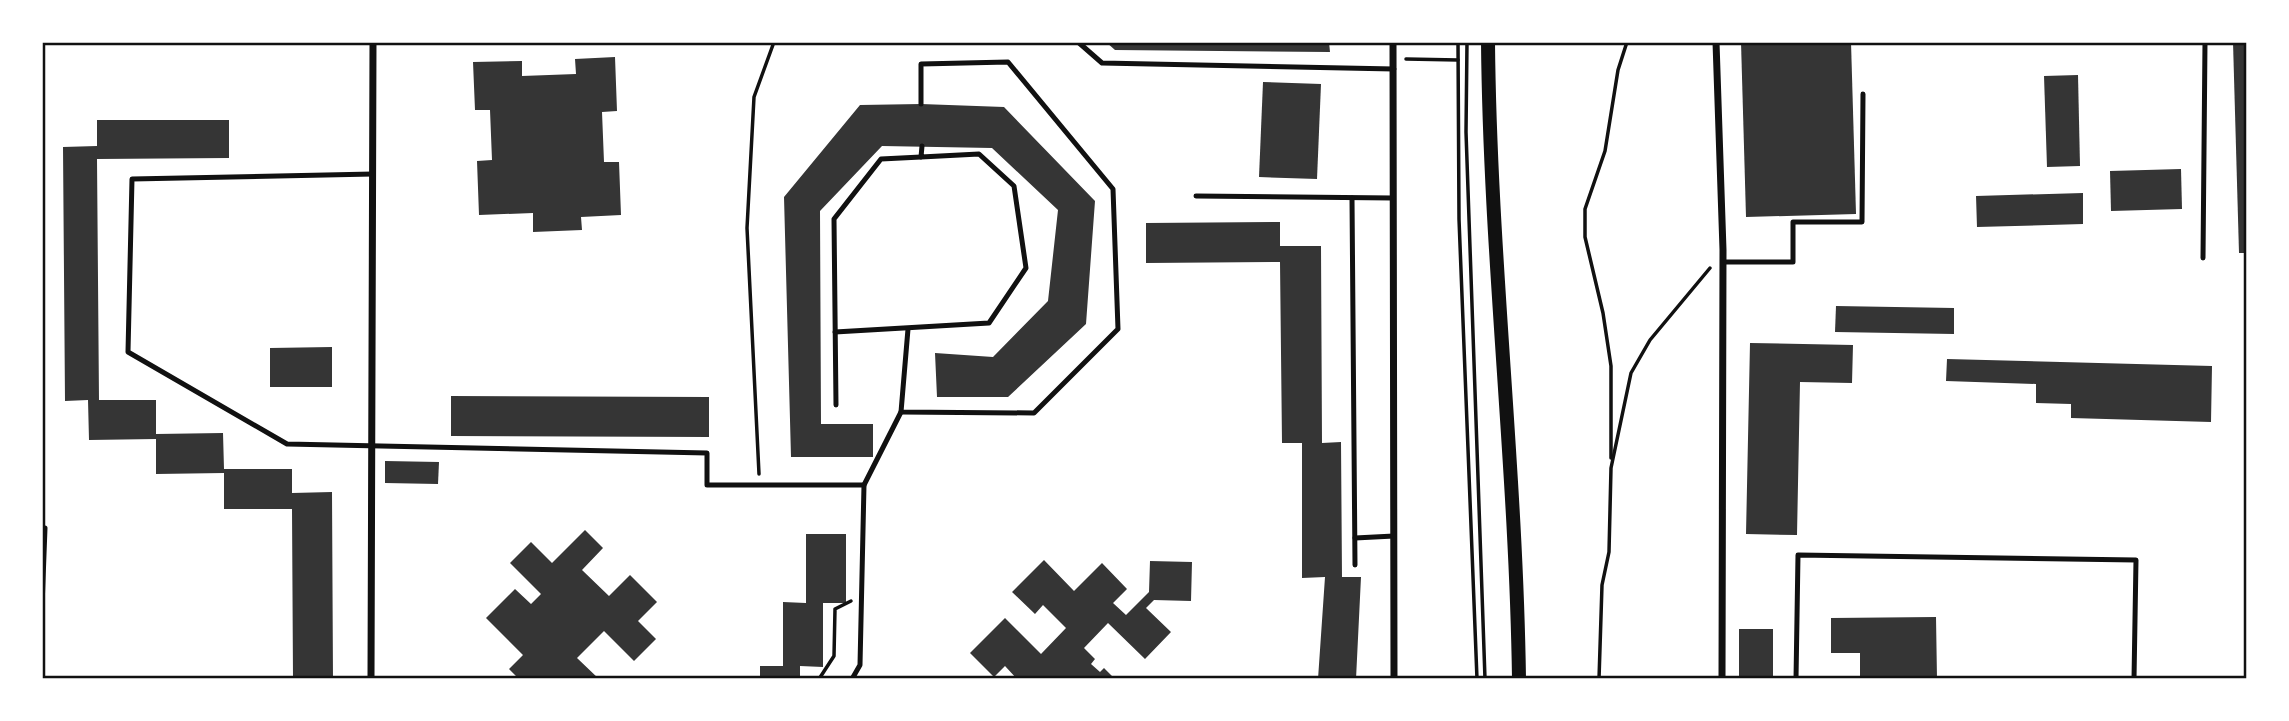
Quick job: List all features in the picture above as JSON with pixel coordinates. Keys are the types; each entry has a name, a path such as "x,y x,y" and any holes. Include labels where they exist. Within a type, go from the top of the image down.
{"main road":[{"path":"1488,42 1489,134 1514,547 1518,679"}],"street":[{"path":"371,679 373,42"},
{"path":"1393,42 1394,679"},
{"path":"1716,42 1723,250 1722,679"}],"lane":[{"path":"1078,42 1102,63 1394,69"},
{"path":"2203,258 2205,42"},
{"path":"901,412 1034,413 1118,329 1113,189 1008,62 920,64 921,104"},
{"path":"1723,262 1793,262 1793,222 1862,222 1863,94"},
{"path":"921,157 922,146"},
{"path":"835,332 989,323 1026,268 1014,186 979,154 881,159 834,219 835,332 836,405"},
{"path":"373,174 132,179 128,352 287,444 707,453 707,485 864,485"},
{"path":"1196,196 1394,198"},
{"path":"1352,198 1355,565"},
{"path":"852,679 860,665 864,485 901,412 908,329"},
{"path":"42,528 45,528 42,607"},
{"path":"1355,538 1394,536"},
{"path":"1796,679 1798,555 2136,560 2134,679"}],"path":[{"path":"760,486 747,228 754,97 774,42"},
{"path":"1458,42 1459,219 1477,679"},
{"path":"1467,42 1466,132 1485,679"},
{"path":"1599,679 1602,585 1609,552 1611,366 1603,313 1585,237 1585,209 1605,151 1618,70 1627,42"},
{"path":"1394,59 1458,60"},
{"path":"1611,468 1631,373 1650,340 1694,290 1723,250"},
{"path":"818,679 834,656 835,609 854,599"}],"building":[{"path":"1106,42 1329,42 1330,52 1115,50"},
{"path":"1741,42 1851,42 1856,214 1746,217"},
{"path":"2233,42 2247,42 2247,253 2239,253"},
{"path":"615,57 617,111 602,112 604,162 619,162 621,215 581,217 582,230 533,232 533,213 479,215 477,161 492,160 490,110 475,110 473,62 522,61 522,76 576,74 575,59"},
{"path":"2078,75 2080,166 2047,167 2044,76"},
{"path":"1263,82 1321,84 1317,179 1259,177"},
{"path":"860,105 1004,107 1095,201 1086,324 1008,397 937,397 935,353 993,357 1048,301 1058,210 992,148 882,146 820,211 821,424 873,424 873,457 791,457 784,197"},
{"path":"97,120 229,120 229,158 97,159 99,400 156,400 156,434 223,433 224,469 292,469 292,493 332,492 333,679 293,679 292,509 224,509 224,473 156,474 156,439 89,440 88,400 65,401 63,147 97,146"},
{"path":"2181,169 2182,209 2111,211 2110,171"},
{"path":"2083,193 2083,224 1977,227 1976,196"},
{"path":"1280,222 1280,246 1321,246 1322,443 1341,442 1342,577 1361,577 1356,679 1318,679 1325,577 1302,578 1302,443 1282,443 1280,262 1146,263 1146,223"},
{"path":"1836,306 1954,308 1954,334 1835,332"},
{"path":"1750,343 1853,345 1852,383 1800,382 1797,535 1746,534"},
{"path":"332,347 332,387 270,387 270,348"},
{"path":"1947,359 2212,366 2211,422 2071,418 2071,404 2036,403 2036,384 1946,381"},
{"path":"451,396 709,397 709,437 451,436"},
{"path":"385,461 439,462 438,484 385,483"},
{"path":"585,530 603,548 582,570 609,596 630,575 657,602 638,621 656,639 634,661 604,631 577,658 599,679 553,679 550,676 547,679 519,679 509,669 523,655 486,618 515,589 531,604 541,594 510,563 531,542 552,563"},
{"path":"806,534 846,534 846,603 823,603 823,667 800,666 800,679 760,679 760,666 783,666 783,602 806,603"},
{"path":"1044,560 1074,591 1102,563 1127,589 1113,603 1126,615 1149,592 1150,561 1192,562 1191,601 1154,600 1146,608 1171,632 1145,659 1108,623 1084,648 1095,659 1091,664 1100,672 1104,668 1115,679 1017,679 1005,666 994,677 970,653 1005,618 1041,654 1066,628 1043,605 1035,614 1012,592"},
{"path":"1936,617 1937,679 1860,679 1860,653 1831,653 1831,618"},
{"path":"1739,629 1773,629 1773,679 1739,679"}]}
